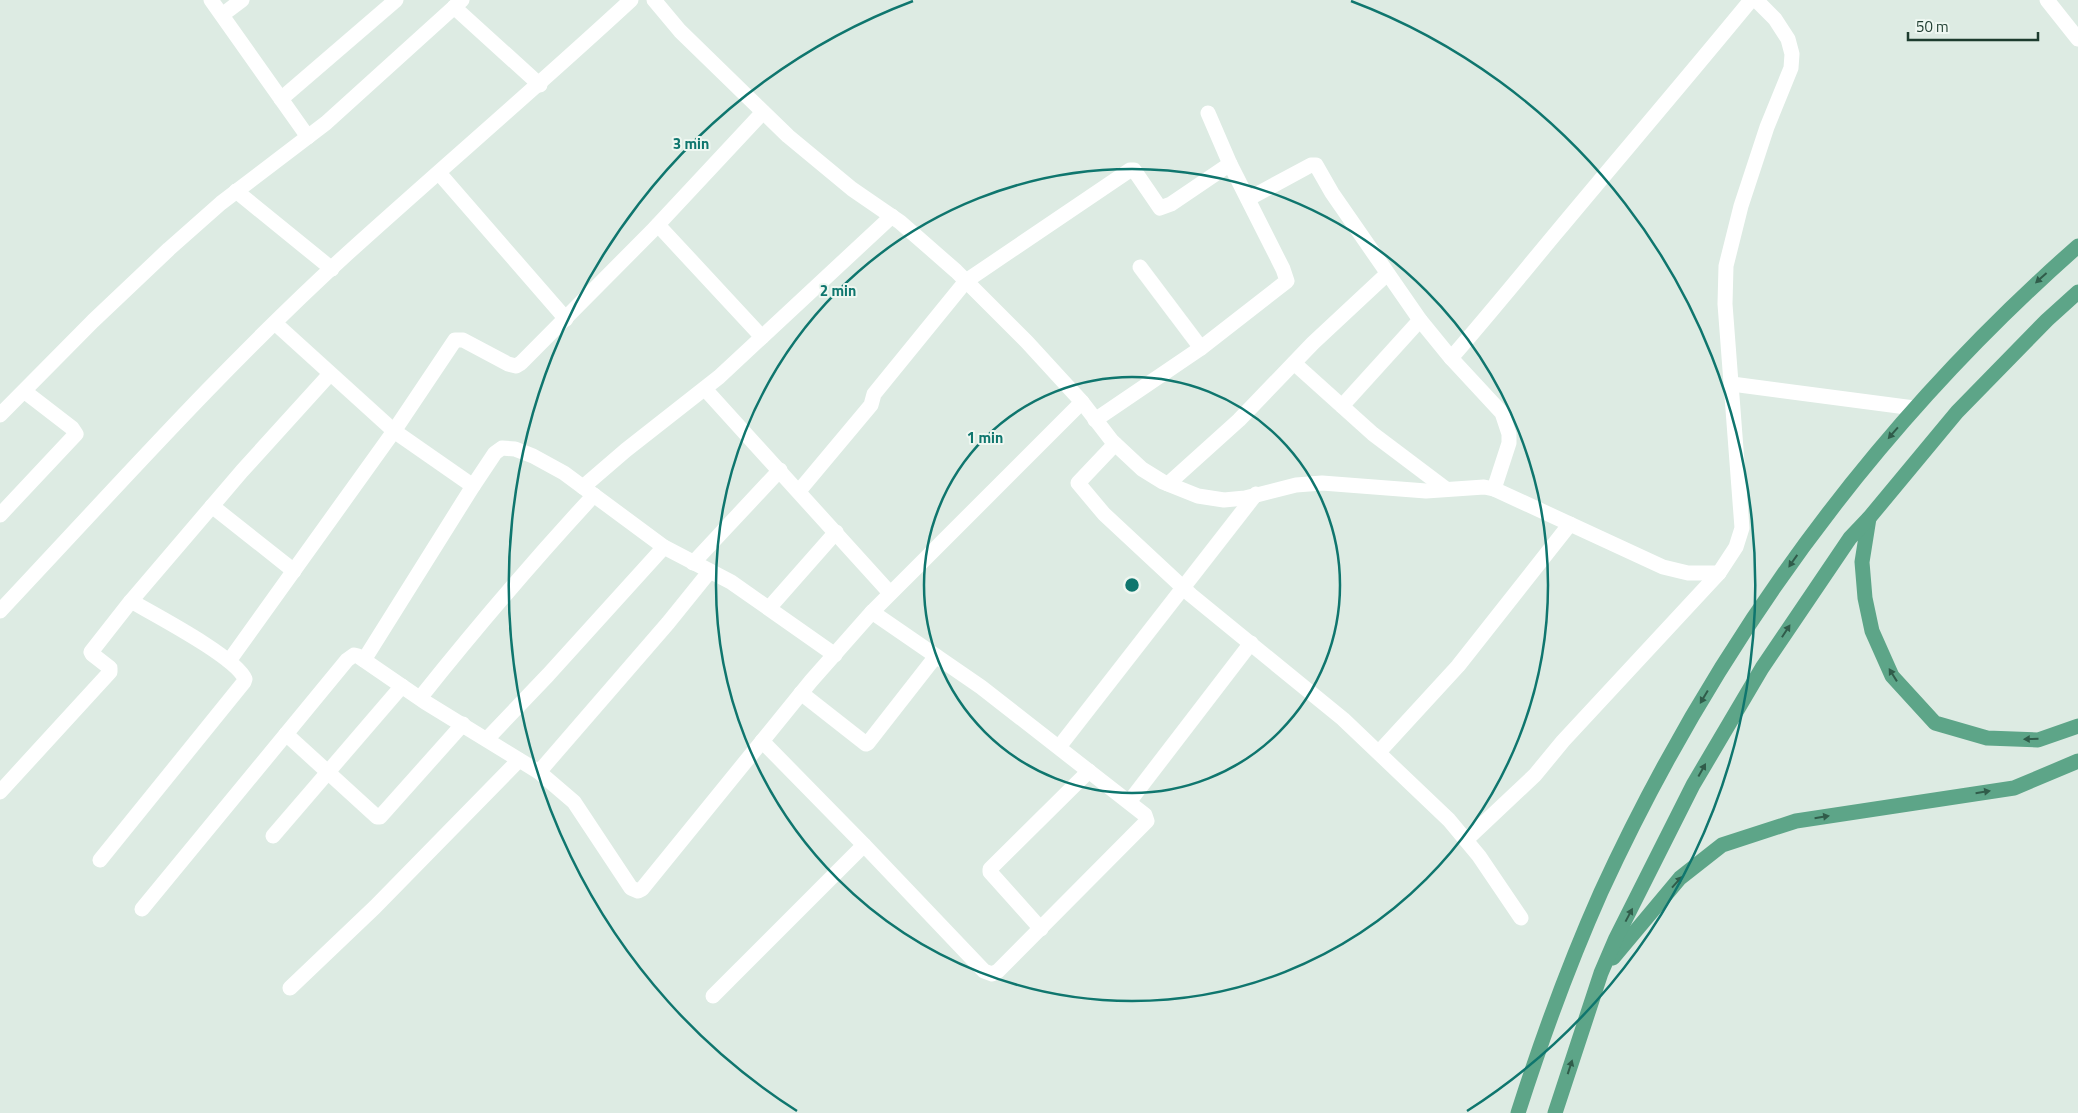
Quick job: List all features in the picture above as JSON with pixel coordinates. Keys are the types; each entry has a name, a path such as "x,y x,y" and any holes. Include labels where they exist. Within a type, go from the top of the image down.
{"main road":[{"path":"1518,1113 1549,1022 1601,894 1630,831 1686,726 1732,650 1801,549 1846,490 1914,408 2009,308 2078,246"},
{"path":"1555,1113 1601,973 1667,836 1727,726 1797,614 1850,538 1869,518 1957,412 2040,326 2078,292"},
{"path":"1869,518 1862,562 1865,598 1872,631 1892,676 1934,722 1986,738 2038,740 2078,726"},
{"path":"1601,973 1680,878 1722,845 1796,821 2014,788 2078,761"}],"street":[{"path":"211,0 308,137"},
{"path":"222,15 242,0"},
{"path":"280,98 396,0"},
{"path":"0,611 228,370 332,269 540,85 631,0"},
{"path":"654,0 680,31 788,136 852,189 900,222 966,281 1027,342 1082,402 1115,444 1142,469 1168,484 1198,496 1213,499 1236,499 1296,484 1322,483 1426,491 1484,487 1503,491 1663,567 1688,573 1719,573"},
{"path":"1451,358 1504,298 1751,0"},
{"path":"1466,840 1535,775 1563,741 1719,573 1736,547 1742,528 1725,304 1726,266 1741,206 1767,127 1791,68 1792,61 1788,39 1775,19 1756,0"},
{"path":"2047,0 2078,39"},
{"path":"0,415 93,321 169,249 236,191 326,123 458,4 540,85"},
{"path":"228,662 394,431 456,340 463,340 508,364 516,366 521,363 658,225 763,112"},
{"path":"1095,420 1201,348 1286,281 1283,269 1230,164 1208,113"},
{"path":"799,491 871,405 874,394 966,281 1130,170 1134,170 1160,208 1171,204 1230,164"},
{"path":"1248,200 1315,164 1332,193 1420,320 1451,358 1502,413 1507,427 1508,443 1494,489"},
{"path":"439,173 566,319"},
{"path":"236,191 332,269"},
{"path":"420,698 588,491 626,450 705,389 892,216"},
{"path":"658,225 762,337"},
{"path":"1140,267 1201,348"},
{"path":"1168,484 1238,420 1366,292 1387,274"},
{"path":"1342,406 1420,320"},
{"path":"276,324 394,431 473,486"},
{"path":"1294,363 1374,434 1446,489"},
{"path":"0,792 110,672 110,668 91,652 212,506 330,374"},
{"path":"1732,384 1914,408"},
{"path":"705,389 890,593"},
{"path":"0,515 76,434 72,428 24,392"},
{"path":"142,909 347,660 354,655 539,772 574,802 631,888 638,891 642,889 801,693 872,612 1082,402"},
{"path":"1115,444 1081,479 1078,483 1080,486 1104,514 1183,587 1343,719 1450,820 1479,856 1521,918"},
{"path":"364,660 494,453 502,448 515,449 533,456 564,473 664,547 710,571 769,608 834,655"},
{"path":"692,563 780,470"},
{"path":"1059,747 1256,494"},
{"path":"212,506 294,571"},
{"path":"1379,752 1458,666 1570,524"},
{"path":"769,608 836,532"},
{"path":"487,739 664,547"},
{"path":"539,772 668,623 710,571"},
{"path":"100,860 244,682 244,676 202,643 131,602"},
{"path":"762,741 864,844 984,971 992,974 1041,929 1147,821 1147,816 981,687 872,612"},
{"path":"1129,802 1251,643"},
{"path":"801,693 866,744 936,656"},
{"path":"274,836 402,686"},
{"path":"286,734 377,817 380,817 463,724"},
{"path":"290,988 375,907 519,760"},
{"path":"1041,929 990,872 990,869 1089,771"},
{"path":"713,996 864,844"}]}
